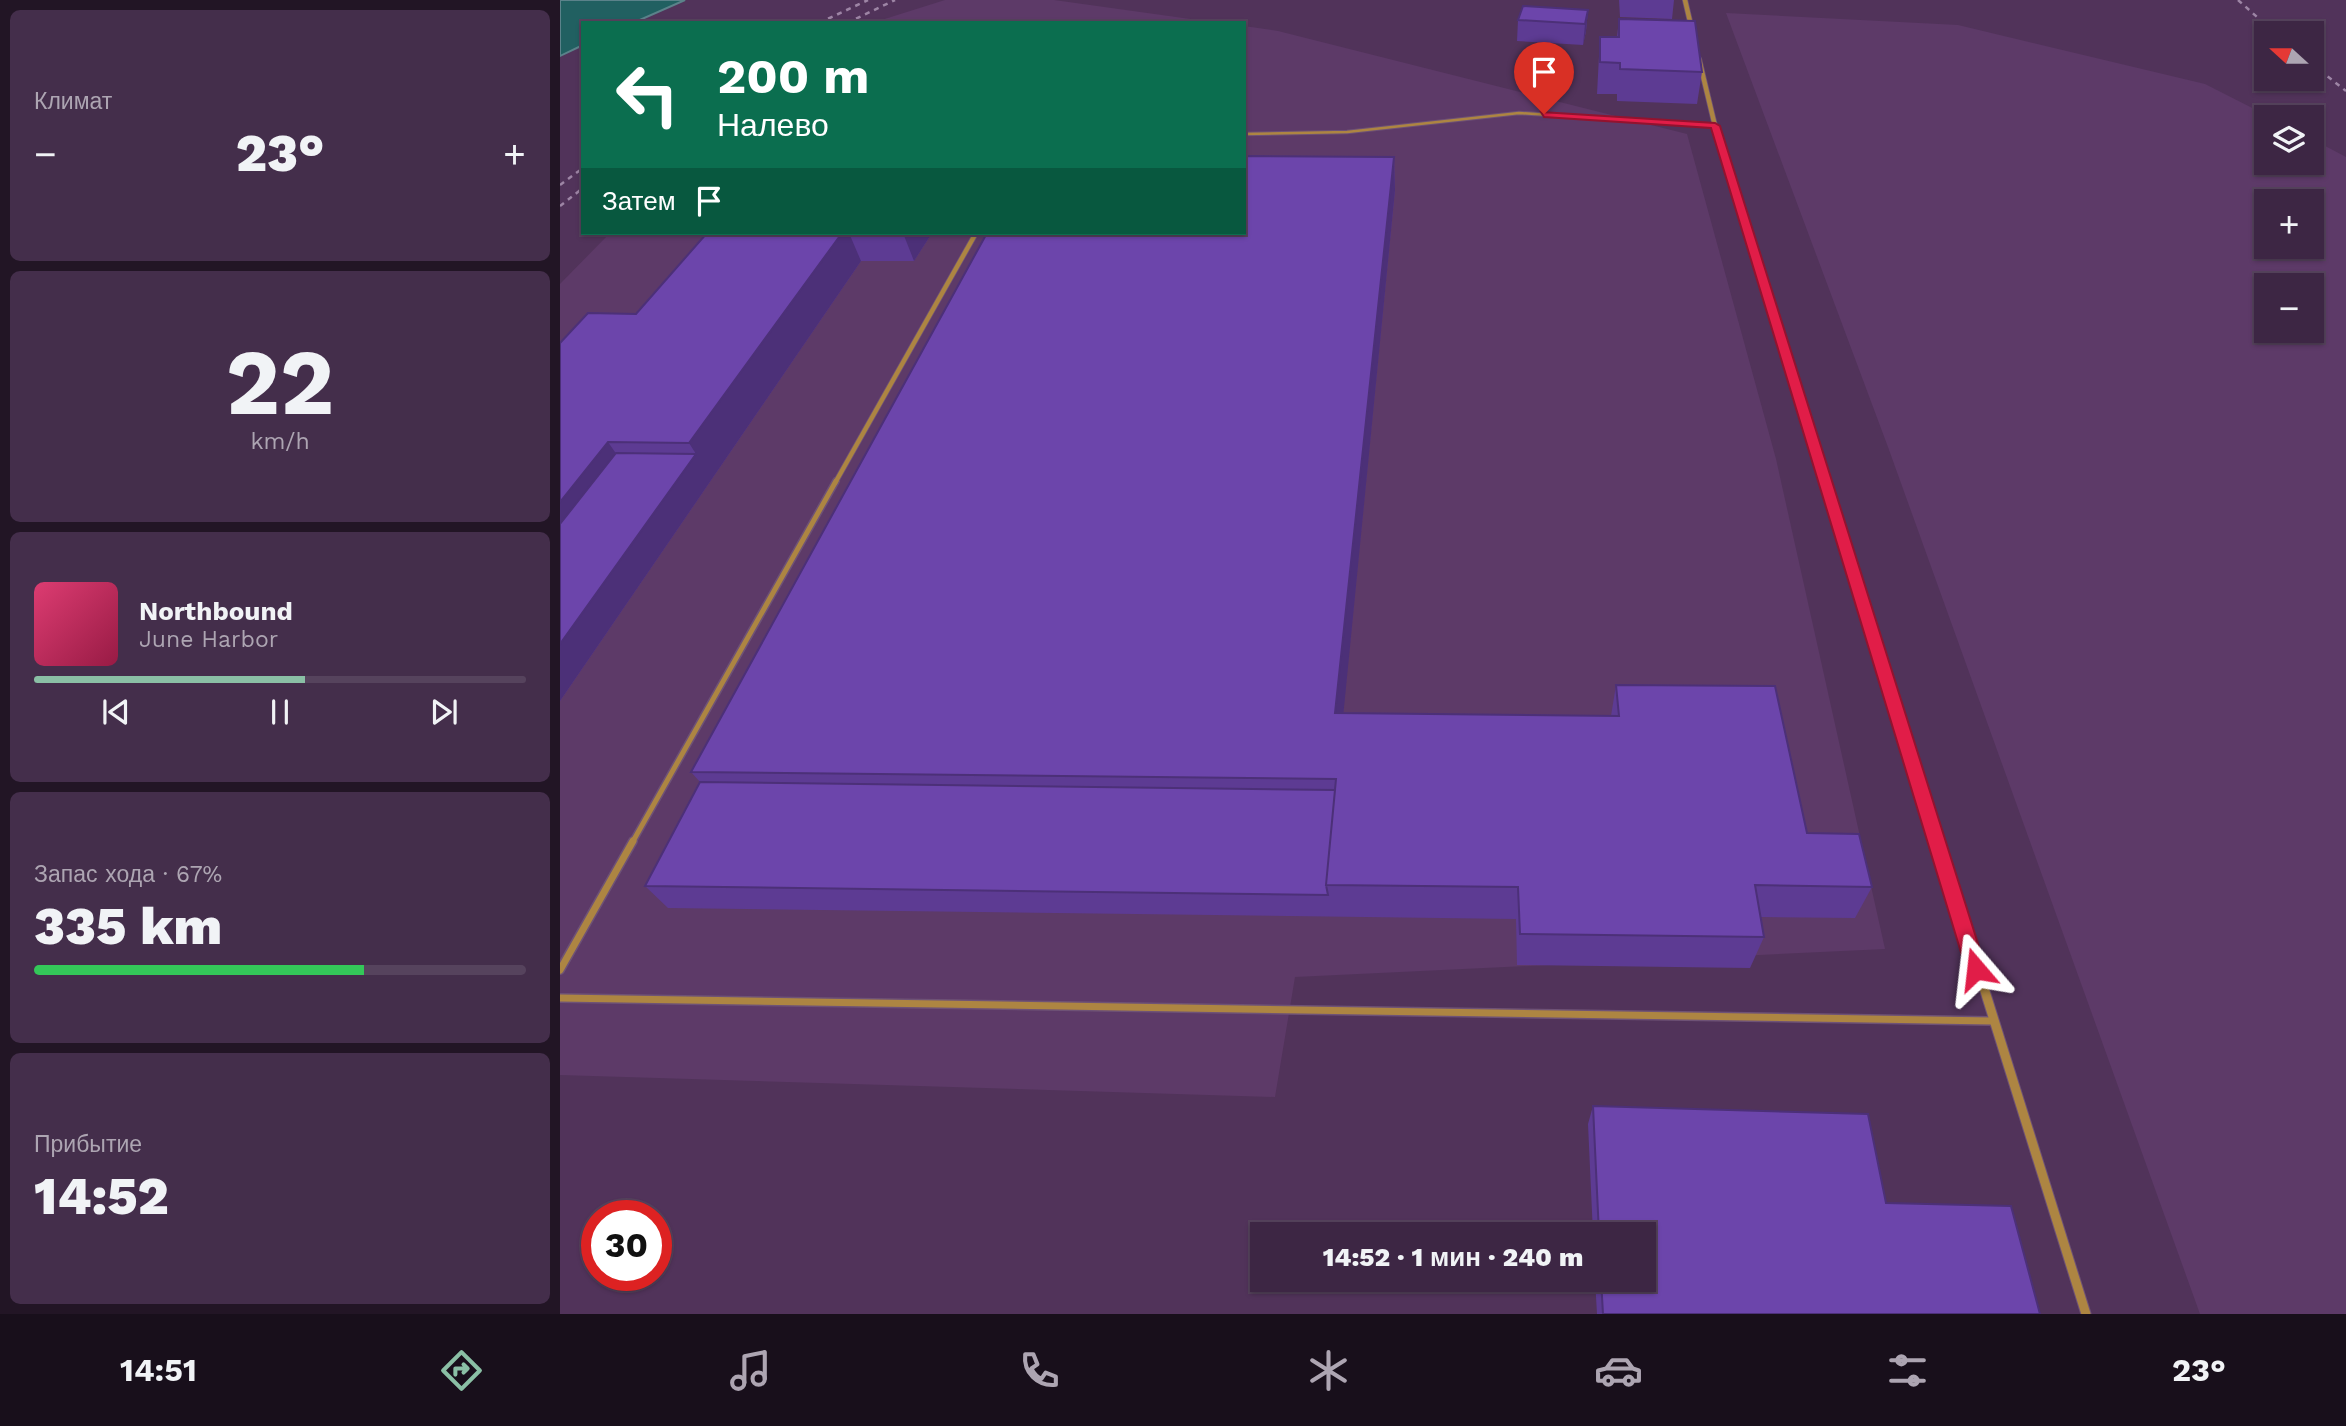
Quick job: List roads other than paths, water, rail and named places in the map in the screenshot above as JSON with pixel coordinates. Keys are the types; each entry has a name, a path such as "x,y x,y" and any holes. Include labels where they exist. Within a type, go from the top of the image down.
{"street":[{"path":"1685,0 1694,38"},
{"path":"1697,50 1715,126 1992,1021 2086,1314"}],"lane":[{"path":"1246,134 1347,132 1519,113 1715,126"},
{"path":"560,971 975,235"},
{"path":"560,998 1992,1021"}],"railway":[{"path":"823,21 868,0"},
{"path":"851,21 895,0"},
{"path":"2238,0 2262,21"},
{"path":"2324,74 2346,91"},
{"path":"560,185 581,169"},
{"path":"560,206 581,190"}]}
